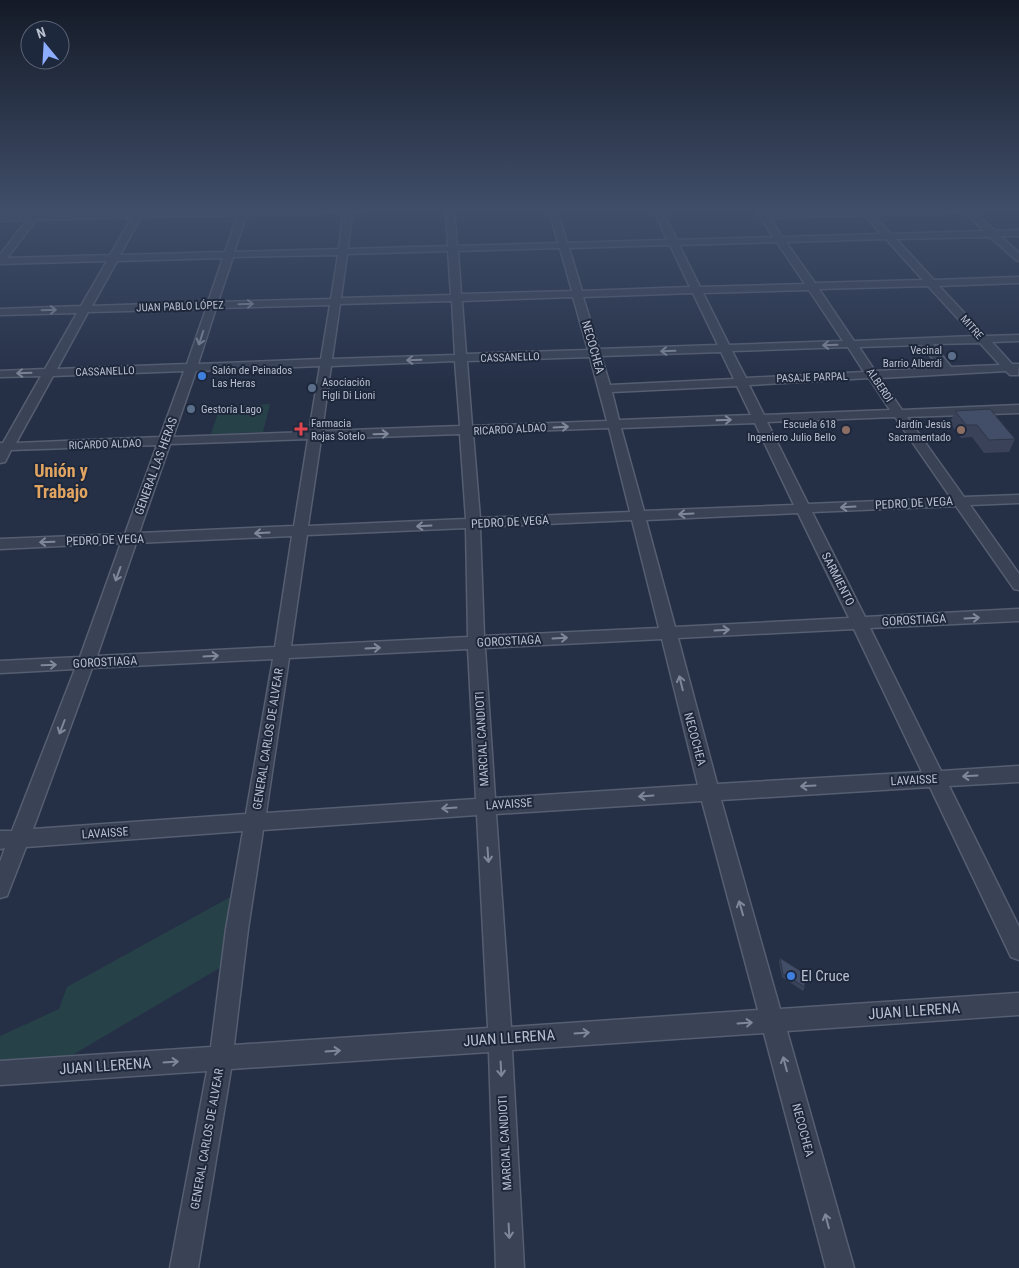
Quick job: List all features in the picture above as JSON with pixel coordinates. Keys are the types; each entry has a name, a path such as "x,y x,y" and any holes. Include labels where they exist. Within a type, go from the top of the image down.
{"street":[{"path":"0,459 3,447 50,372 108,268"},
{"name":"GENERAL LAS HERAS","path":"0,889 9,839 86,663 191,368 224,268"},
{"name":"GENERAL CARLOS DE ALVEAR","path":"184,1268 221,1059 237,929 301,532 341,268"},
{"name":"MARCIAL CANDIOTI","path":"455,268 473,524 476,643 484,806 500,1039 510,1268"},
{"name":"NECOCHEA","path":"570,268 605,389 709,792 840,1268"},
{"name":"SARMIENTO","path":"686,268 1019,950"},
{"name":"ALBERDI","path":"799,268 1019,585"},
{"name":"MITRE","path":"919,268 984,340 1014,367 1019,378"},
{"name":"JUAN PABLO LÓPEZ","path":"0,312 1019,280"},
{"name":"CASSANELLO","path":"0,374 326,364 1019,338"},
{"path":"926,342 948,371"},
{"name":"PASAJE PARPAL","path":"605,389 739,380 1014,367"},
{"name":"RICARDO ALDAO","path":"3,447 1019,409"},
{"name":"PEDRO DE VEGA","path":"0,544 301,532 1019,498"},
{"name":"GOROSTIAGA","path":"0,667 1019,615"},
{"name":"LAVAISSE","path":"9,839 484,806 1019,774"},
{"name":"JUAN LLERENA","path":"0,1073 1019,1004"}],"green space":[{"path":"270,404 263,432 211,434 220,407"},
{"path":"234,895 223,966 69,1057 0,1063 0,1036 59,1009 67,987"}],"building":[{"path":"990,409 1015,439 989,440 977,425 966,425 955,411"},
{"path":"780,958 802,972 805,987 783,974"}],"place":[{"name":"Vecinal Barrio Alberdi","path":"952,356"},
{"name":"Salón de Peinados Las Heras","path":"202,376"},
{"name":"Asociación Figli Di Lioni","path":"312,388"},
{"name":"Gestoría Lago","path":"191,409"},
{"name":"Farmacia Rojas Sotelo","path":"301,429"},
{"name":"Escuela 618 Ingeniero Julio Bello","path":"846,430"},
{"name":"Jardín Jesús Sacramentado","path":"961,430"},
{"name":"El Cruce","path":"791,976"}],"district":[{"name":"Unión y Trabajo","path":"61,481"}]}
